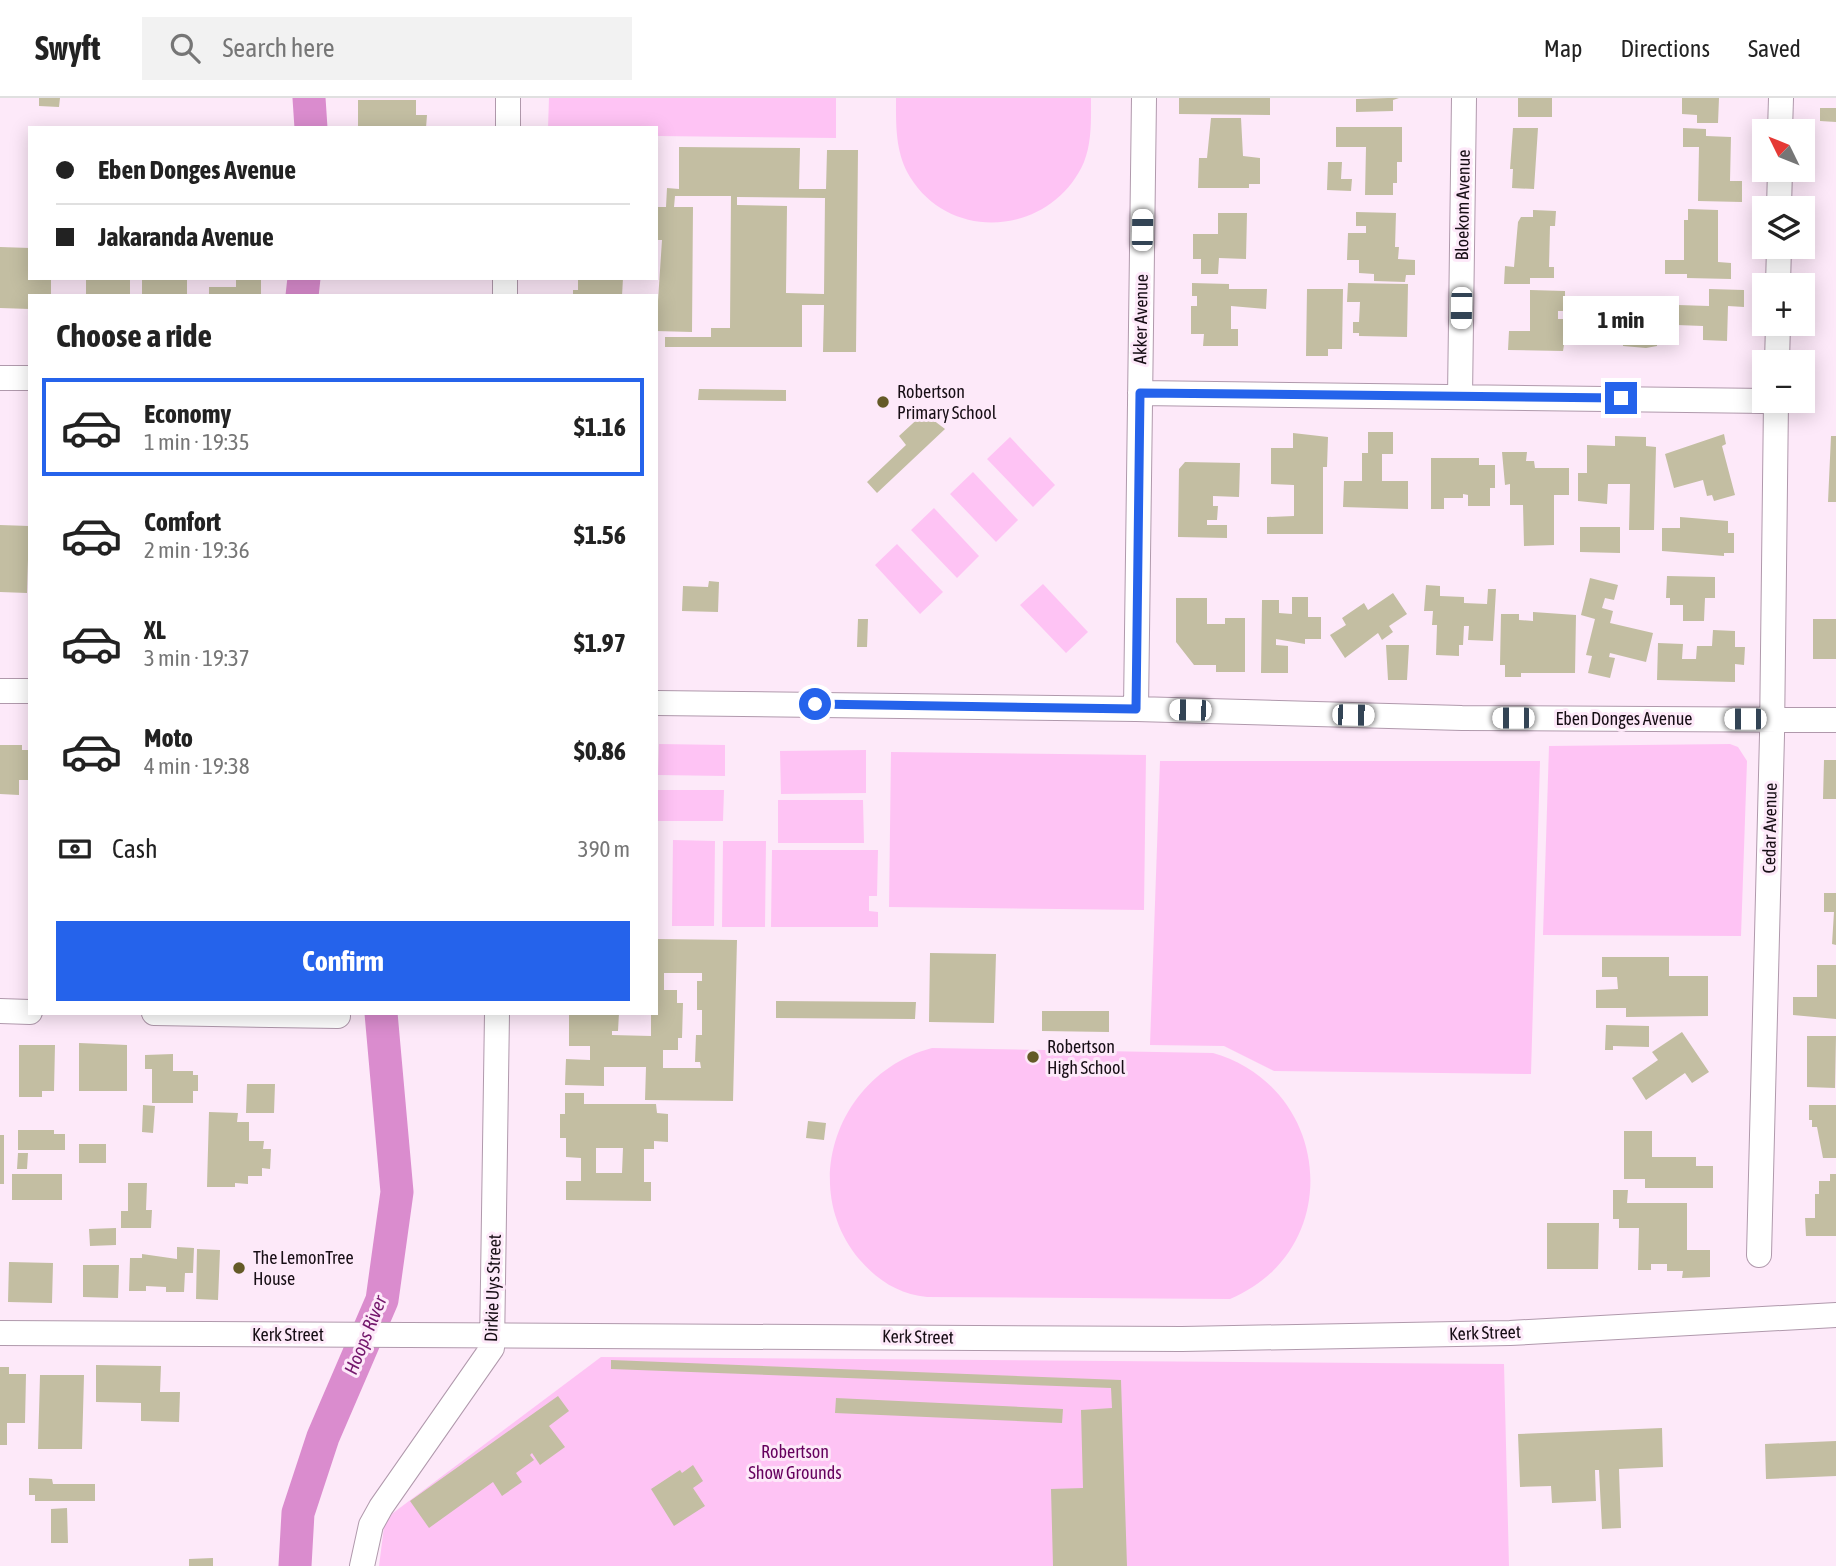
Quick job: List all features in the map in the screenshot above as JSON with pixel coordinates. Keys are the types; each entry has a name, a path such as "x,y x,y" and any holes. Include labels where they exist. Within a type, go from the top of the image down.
{"street":[{"path":"508,98 508,126"},
{"name":"Akker Avenue","path":"1136,709 1144,98"},
{"name":"Bloekom Avenue","path":"1460,397 1464,98"},
{"path":"1780,119 1781,98"},
{"path":"0,378 28,378"},
{"path":"1140,393 1752,401"},
{"name":"Cedar Avenue","path":"1759,1255 1776,413"},
{"path":"0,691 28,691"},
{"name":"Eben Donges Avenue","path":"658,703 1136,709 1462,718 1836,720"},
{"path":"0,1011 28,1012"},
{"path":"277,1015 338,1016"},
{"name":"Dirkie Uys Street","path":"362,1566 371,1525 381,1507 488,1356 494,1335 497,1015"},
{"name":"Kerk Street","path":"0,1333 1182,1339 1510,1333 1836,1315"}],"green space":[{"path":"549,98 836,98 836,138 658,136 658,126 548,126"},
{"path":"896,98 1091,98 1091,130 1087,154 1069,186 1050,204 1026,216 1001,222 975,221 951,213 928,199 910,177 899,148"},
{"path":"1010,437 1055,485 1033,507 987,459"},
{"path":"973,472 1018,520 996,542 950,494"},
{"path":"934,508 979,556 957,578 911,530"},
{"path":"897,544 943,592 920,614 875,565"},
{"path":"1043,584 1088,632 1066,653 1020,605"},
{"path":"659,744 725,745 725,776 658,775"},
{"path":"1730,744 1738,747 1747,761 1741,936 1543,935 1549,746"},
{"path":"866,750 866,793 781,794 780,751"},
{"path":"891,752 1146,755 1144,910 889,907"},
{"path":"1160,761 1540,761 1531,1074 1274,1071 1224,1046 1150,1045"},
{"path":"658,790 724,790 723,821 658,821"},
{"path":"778,800 863,800 864,843 778,843"},
{"path":"673,840 715,841 714,926 672,926"},
{"path":"723,841 766,841 765,927 722,927"},
{"path":"772,850 878,850 877,896 869,896 869,911 878,912 878,927 771,927"},
{"path":"932,1048 1213,1053 1253,1071 1282,1099 1302,1133 1310,1170 1307,1209 1293,1245 1268,1276 1230,1299 927,1297 907,1293 890,1285 859,1259 841,1229 831,1198 831,1166 838,1134 852,1106 873,1081 900,1061"},
{"name":"Robertson Show Grounds","path":"601,1357 1504,1364 1509,1566 379,1566 385,1519"}],"building":[{"path":"39,98 60,98 59,107 39,106"},
{"path":"1179,98 1270,98 1270,115 1179,114"},
{"path":"1399,98 1393,100 1393,111 1356,112 1356,99"},
{"path":"1518,98 1552,98 1552,117 1518,117"},
{"path":"1682,98 1719,98 1718,123 1697,123 1697,115 1682,114"},
{"path":"358,100 416,100 416,115 427,115 426,126 358,126"},
{"path":"1820,108 1836,108 1836,122 1820,121"},
{"path":"1211,118 1241,118 1243,156 1260,158 1260,184 1249,184 1249,188 1198,188 1199,158 1207,158"},
{"path":"1336,127 1402,127 1402,162 1397,162 1397,183 1393,183 1393,195 1365,195 1366,147 1336,147"},
{"path":"1513,128 1538,128 1534,189 1512,188 1513,169 1510,169"},
{"path":"1683,128 1706,129 1706,136 1731,137 1730,181 1742,181 1742,202 1698,201 1699,147 1683,147"},
{"path":"679,147 800,148 799,189 826,189 827,150 858,150 856,352 823,352 824,305 802,305 802,347 665,347 665,337 711,337 711,328 730,328 731,196 675,196 674,207 693,207 692,332 658,331 662,240 658,240 658,207 666,207 667,188 679,189","holes":["737,197 825,198 824,294 786,293 787,206 737,205"]},
{"path":"1328,162 1342,162 1341,179 1352,179 1351,191 1327,190"},
{"path":"1688,209 1718,210 1718,262 1731,263 1731,279 1687,278 1687,274 1665,274 1665,260 1684,260 1684,220 1688,220"},
{"path":"1533,210 1556,211 1555,226 1550,226 1549,267 1554,267 1554,278 1530,278 1530,284 1504,284 1505,266 1514,267 1518,222 1521,217 1533,217"},
{"path":"1356,212 1396,213 1395,247 1399,247 1398,259 1415,260 1415,275 1406,275 1405,282 1374,281 1374,274 1359,273 1359,260 1347,260 1348,233 1366,233 1366,226 1356,226"},
{"path":"1218,213 1247,213 1246,259 1219,258 1218,274 1201,274 1201,259 1193,259 1193,234 1218,234"},
{"path":"0,247 28,248 28,280 51,280 51,294 28,294 28,309 0,308"},
{"path":"86,280 130,280 130,294 86,294"},
{"path":"142,280 187,280 187,294 142,294"},
{"path":"236,280 261,280 261,294 209,294 209,287 236,287"},
{"path":"578,280 623,280 622,294 573,294 573,290 578,290"},
{"path":"1192,283 1229,284 1229,289 1267,289 1266,309 1231,306 1231,329 1238,329 1238,346 1203,346 1204,334 1191,334 1191,306 1197,306 1197,296 1192,296"},
{"path":"1348,283 1408,284 1407,337 1359,336 1359,333 1353,333 1353,322 1359,322 1360,302 1347,302"},
{"path":"1307,289 1343,289 1342,349 1328,349 1328,356 1306,356"},
{"path":"1709,289 1744,290 1744,307 1728,306 1727,341 1703,340 1703,326 1677,325 1678,305 1709,306"},
{"path":"1530,290 1565,291 1565,311 1558,311 1558,319 1568,319 1563,351 1508,350 1509,331 1530,331"},
{"path":"1631,315 1657,317 1657,346 1623,346 1623,327 1630,327"},
{"path":"699,389 786,390 786,401 698,400"},
{"path":"924,413 945,429 877,493 867,482 906,445 899,436"},
{"path":"1368,432 1393,432 1393,454 1382,454 1382,481 1408,481 1408,509 1343,507 1344,481 1362,481 1362,453 1368,453"},
{"path":"1293,433 1328,437 1327,467 1323,467 1323,534 1267,534 1267,517 1294,516 1294,485 1271,484 1271,448 1293,448"},
{"path":"1724,434 1726,444 1722,446 1735,495 1714,501 1712,495 1707,496 1703,480 1674,488 1665,454"},
{"path":"1615,436 1646,437 1646,446 1656,447 1654,530 1629,530 1630,484 1608,484 1607,504 1578,501 1578,473 1587,473 1587,445 1615,446"},
{"path":"1831,436 1836,436 1836,502 1828,502"},
{"path":"1502,452 1527,452 1526,461 1534,461 1535,468 1569,468 1569,495 1554,495 1554,545 1524,546 1523,505 1510,505 1510,484 1505,485"},
{"path":"1431,458 1479,458 1479,465 1495,465 1495,488 1490,488 1490,506 1468,506 1468,495 1463,494 1463,498 1444,498 1444,509 1431,509"},
{"path":"1185,462 1240,463 1239,497 1213,496 1213,506 1218,506 1217,520 1207,520 1207,525 1227,525 1227,538 1178,537 1179,469"},
{"path":"1680,517 1728,521 1728,533 1734,533 1734,553 1724,553 1724,556 1662,551 1662,528 1680,528"},
{"path":"0,525 28,526 27,593 0,592"},
{"path":"1580,527 1620,527 1620,553 1580,552"},
{"path":"1667,576 1715,577 1715,598 1705,598 1704,621 1683,621 1683,605 1670,605 1670,598 1666,598"},
{"path":"1590,578 1618,585 1614,600 1605,598 1602,608 1613,611 1610,623 1653,633 1646,662 1610,653 1609,657 1615,658 1610,678 1588,673 1592,656 1586,655 1595,619 1581,615"},
{"path":"709,581 719,582 718,612 682,611 683,586 708,587"},
{"path":"1426,585 1440,586 1440,596 1464,597 1464,603 1487,604 1488,589 1496,589 1493,641 1468,640 1469,626 1464,626 1463,645 1459,645 1459,656 1436,655 1437,625 1432,625 1433,611 1424,611"},
{"path":"1393,593 1407,614 1389,626 1393,632 1382,640 1378,633 1345,658 1330,635 1346,625 1342,618 1364,603 1368,610"},
{"path":"1292,597 1308,597 1308,617 1321,617 1321,639 1305,639 1305,644 1276,639 1276,645 1288,646 1288,673 1261,673 1262,600 1279,600 1279,613 1292,614"},
{"path":"1176,598 1207,598 1207,624 1225,624 1225,618 1245,618 1245,672 1216,672 1216,665 1194,665 1176,642"},
{"path":"1533,612 1576,615 1575,673 1521,673 1521,677 1505,677 1505,665 1500,665 1501,614 1519,614 1519,620 1533,621"},
{"path":"858,619 868,619 867,647 857,647"},
{"path":"1813,619 1836,619 1836,659 1813,659"},
{"path":"1713,630 1735,631 1735,647 1745,647 1744,665 1735,664 1735,682 1657,680 1658,643 1683,644 1682,659 1696,659 1697,646 1712,646"},
{"path":"1386,645 1409,645 1407,680 1388,680"},
{"path":"0,745 22,745 22,750 28,750 28,780 19,780 19,795 0,794"},
{"path":"1824,760 1836,760 1836,799 1823,799"},
{"path":"1824,893 1836,893 1836,945 1832,944 1834,912 1824,912"},
{"path":"658,939 737,940 733,1101 645,1100 646,1067 604,1067 604,1086 565,1085 566,1059 590,1060 590,1046 569,1046 569,1015 619,1015 618,1031 612,1031 612,1035 651,1036 651,1015 658,1015","holes":["664,973 702,973 702,981 697,981 697,1010 702,1010 702,1035 696,1035 695,1062 700,1062 701,1068 663,1068 663,1050 678,1050 678,1038 682,1038 683,1003 677,1003 677,990 664,990"]},
{"path":"930,953 996,954 994,1023 929,1022"},
{"path":"1602,957 1669,957 1669,976 1708,976 1708,1016 1626,1017 1626,1008 1596,1008 1596,990 1618,989 1617,977 1602,977"},
{"path":"1817,965 1836,965 1836,1019 1793,1015 1793,997 1817,997"},
{"path":"776,1001 916,1002 915,1019 776,1018"},
{"path":"1042,1011 1109,1011 1109,1032 1042,1031"},
{"path":"1606,1025 1649,1026 1649,1047 1613,1046 1613,1050 1605,1050"},
{"path":"1682,1032 1709,1072 1692,1083 1685,1073 1646,1100 1632,1078 1658,1060 1652,1052"},
{"path":"1807,1036 1836,1036 1835,1088 1807,1087"},
{"path":"79,1043 127,1045 127,1091 79,1091"},
{"path":"19,1045 55,1045 54,1091 42,1091 42,1097 19,1097"},
{"path":"173,1054 173,1071 193,1071 193,1075 198,1075 198,1091 193,1091 193,1103 152,1103 152,1069 145,1069 145,1055"},
{"path":"247,1084 275,1084 274,1113 246,1113"},
{"path":"565,1093 584,1093 584,1104 656,1104 657,1113 668,1114 668,1142 654,1141 654,1149 644,1149 644,1182 651,1182 651,1201 566,1200 566,1181 581,1181 581,1158 566,1157 566,1138 560,1138 560,1114 565,1114","holes":["596,1148 623,1148 622,1173 596,1173"]},
{"path":"143,1105 155,1106 153,1133 142,1132"},
{"path":"1809,1105 1836,1105 1836,1158 1823,1158 1817,1127 1812,1127 1812,1120 1809,1120"},
{"path":"209,1112 238,1113 237,1122 249,1122 249,1141 264,1141 263,1149 271,1149 270,1169 262,1168 262,1176 248,1176 248,1184 207,1187"},
{"path":"808,1121 826,1123 824,1140 806,1138"},
{"path":"18,1130 54,1130 54,1134 65,1134 65,1150 18,1150"},
{"path":"1624,1131 1652,1131 1652,1157 1696,1157 1696,1166 1713,1166 1713,1188 1645,1188 1645,1179 1624,1179"},
{"path":"0,1135 4,1135 4,1184 0,1184"},
{"path":"79,1144 106,1144 106,1163 79,1163"},
{"path":"18,1153 28,1153 27,1169 17,1169"},
{"path":"12,1174 62,1174 62,1200 12,1200"},
{"path":"1830,1174 1836,1174 1836,1236 1806,1236 1805,1218 1815,1218 1815,1194 1819,1194 1819,1181 1830,1181"},
{"path":"128,1183 147,1183 146,1210 152,1210 151,1228 121,1228 121,1211 128,1211"},
{"path":"1613,1190 1628,1190 1627,1203 1687,1203 1687,1250 1710,1250 1710,1277 1682,1278 1683,1271 1667,1271 1667,1264 1651,1264 1651,1270 1638,1270 1639,1228 1619,1228 1619,1219 1613,1219"},
{"path":"1547,1223 1599,1223 1598,1269 1547,1269"},
{"path":"116,1228 116,1245 90,1246 89,1229"},
{"path":"177,1247 194,1248 193,1273 185,1273 184,1292 166,1292 166,1287 146,1286 146,1291 129,1291 130,1258 142,1258 142,1254 177,1259"},
{"path":"197,1249 220,1250 218,1300 196,1299"},
{"path":"9,1262 53,1263 52,1303 8,1302"},
{"path":"83,1265 119,1265 118,1298 83,1297"},
{"path":"611,1360 1121,1380 1127,1566 1053,1566 1051,1489 1083,1488 1081,1410 1112,1408 1111,1388 611,1369"},
{"path":"96,1365 161,1366 160,1392 180,1392 179,1422 141,1421 141,1403 96,1402"},
{"path":"0,1367 9,1367 9,1374 26,1374 25,1423 7,1423 7,1445 0,1445"},
{"path":"40,1375 84,1375 82,1449 38,1449"},
{"path":"558,1396 569,1411 549,1426 565,1447 540,1465 532,1453 530,1455 534,1460 516,1473 522,1482 502,1496 493,1482 429,1528 410,1501"},
{"path":"836,1398 1063,1409 1062,1423 835,1413"},
{"path":"1662,1428 1663,1467 1619,1469 1621,1528 1602,1529 1599,1470 1595,1470 1596,1501 1552,1503 1551,1486 1520,1487 1518,1434"},
{"path":"1836,1441 1836,1476 1766,1479 1765,1444"},
{"path":"693,1465 703,1481 693,1488 705,1506 674,1526 651,1489 680,1470 682,1473"},
{"path":"29,1478 52,1479 53,1484 95,1484 95,1501 35,1501 35,1495 29,1495"},
{"path":"67,1508 68,1543 51,1543 51,1509"},
{"path":"213,1558 213,1566 189,1566 189,1559"}],"waterway":[{"name":"Hoops River","path":"309,98 311,126"},
{"name":"Hoops River","path":"302,294 304,280"},
{"name":"Hoops River","path":"295,1566 298,1513 323,1437 382,1300 397,1192 381,1015"}],"place":[{"name":"Robertson Primary School","path":"883,402"},
{"name":"Robertson High School","path":"1033,1057"},
{"name":"The LemonTree House","path":"239,1268"}],"route":[{"path":"815,704 1136,709 1140,393 1621,398"}]}
